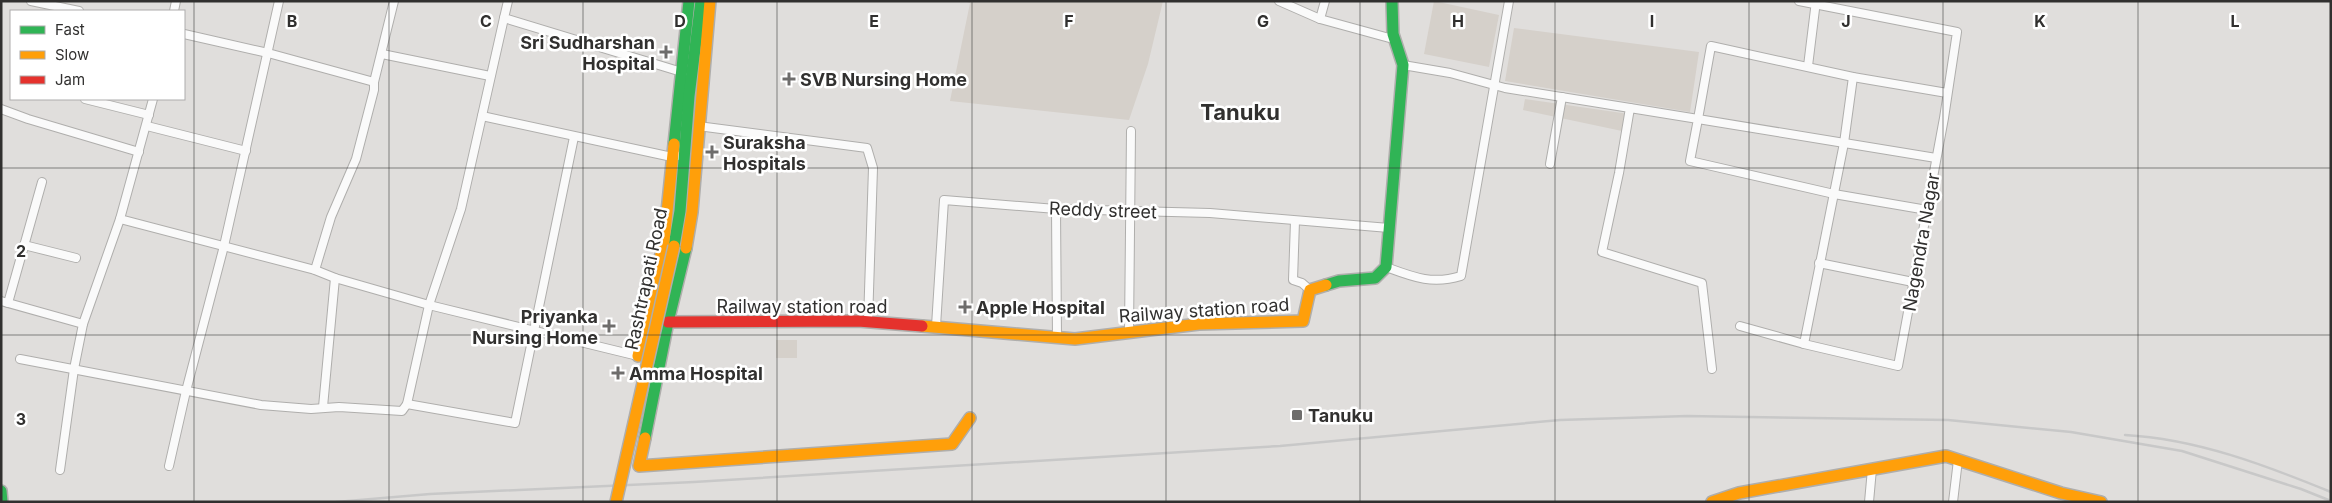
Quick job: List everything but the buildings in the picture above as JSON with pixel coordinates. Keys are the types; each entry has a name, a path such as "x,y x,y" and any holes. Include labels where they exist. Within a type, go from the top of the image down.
{"street":[{"path":"31,1 73,10"},
{"path":"169,466 186,391 224,246 279,1"},
{"path":"314,270 331,217 356,159 394,1"},
{"path":"20,359 262,405 310,409 323,407 402,411 407,404 429,305 461,209 508,1"},
{"path":"120,219 314,270 335,278 429,305 534,329 638,356 664,241 678,156 687,73 689,1"},
{"path":"687,73 701,1"},
{"path":"710,1 692,212 685,256 668,322 639,466 952,444 970,418"},
{"path":"1280,1 1320,19 1393,39"},
{"path":"1320,19 1325,1"},
{"path":"1392,1 1390,19 1393,39 1403,65 1386,267 1413,277 1444,281 1461,276 1496,86 1509,1"},
{"path":"1799,1 1816,2 1808,66"},
{"name":"Nagendra Nagar","path":"1804,344 1898,366 1944,118 1957,32 1816,2"},
{"path":"504,18 687,73"},
{"path":"185,34 268,53 374,82"},
{"path":"1927,210 1834,194 1690,161 1711,46 1853,77 1948,94"},
{"path":"382,54 490,76"},
{"path":"1403,65 1450,73 1496,86 1936,158"},
{"path":"1740,326 1804,344 1844,143 1853,77"},
{"path":"1550,164 1562,97"},
{"path":"89,100 149,115"},
{"path":"60,470 82,324 120,219 153,100"},
{"path":"1630,108 1619,174 1602,252 1702,283 1712,369"},
{"path":"1,109 139,152"},
{"path":"482,116 574,137 678,156"},
{"path":"147,126 246,152"},
{"path":"698,126 866,148 873,168 868,322"},
{"path":"1129,332 1131,131"},
{"path":"407,404 516,423 574,137"},
{"name":"Rashtrapati Road","path":"616,502 674,246 680,211 678,156"},
{"path":"42,182 24,245 4,302 82,324"},
{"name":"Reddy street","path":"936,326 944,200 1056,209 1210,213 1389,228"},
{"path":"1056,209 1057,337"},
{"path":"1295,221 1293,280 1302,283 1310,290"},
{"path":"24,245 76,258"},
{"path":"1820,263 1913,282"},
{"name":"Railway station road","path":"668,322 868,322 936,326 1075,339 1199,324 1303,321 1310,290 1339,281 1375,278 1386,267"},
{"path":"323,407 335,278"},
{"path":"1712,502 1739,498 1872,469 1946,456 2067,498 2101,502"},
{"path":"1953,502 1958,460"},
{"path":"1868,502 1872,469"}],"shaded area":[{"path":"964,1 1163,1 1148,64 1129,120 950,101 970,3"},
{"path":"1434,1 1499,15 1489,67 1424,54"},
{"path":"1514,28 1699,52 1690,112 1505,81"},
{"path":"1525,99 1629,114 1622,131 1523,110"},
{"path":"776,340 797,340 797,358 776,358"}],"railway":[{"path":"336,502 430,494 694,482 1280,446 1560,420 1687,416 1948,420 2071,432 2182,451 2301,489 2331,501"},
{"path":"2125,435 2152,437 2230,455 2281,472 2331,492"}],"traffic: fast":[{"path":"674,144 689,1"},
{"path":"674,246 680,211 689,96 701,1"},
{"path":"1326,285 1339,281 1375,278 1386,267 1403,65 1393,34 1392,1"},
{"path":"645,438 668,322 686,248"},
{"path":"1,491 2,502"}],"traffic: slow":[{"path":"686,248 692,212 710,1"},
{"path":"638,356 664,241 674,144"},
{"path":"616,502 674,246"},
{"path":"922,326 1075,339 1199,324 1303,321 1310,290 1326,285"},
{"path":"645,438 639,466 952,444 970,418"},
{"path":"1712,502 1739,493 1946,456 2061,493 2101,502"}],"traffic: jam":[{"path":"668,322 858,321 922,326"}],"place":[{"name":"Sri Sudharshan Hospital","path":"666,52"},
{"name":"SVB Nursing Home","path":"789,79"},
{"name":"Suraksha Hospitals","path":"712,152"},
{"name":"Apple Hospital","path":"965,307"},
{"name":"Priyanka Nursing Home","path":"609,326"},
{"name":"Amma Hospital","path":"618,373"},
{"name":"Tanuku","path":"1297,415"}],"district":[{"name":"Tanuku","path":"1240,112"}]}
